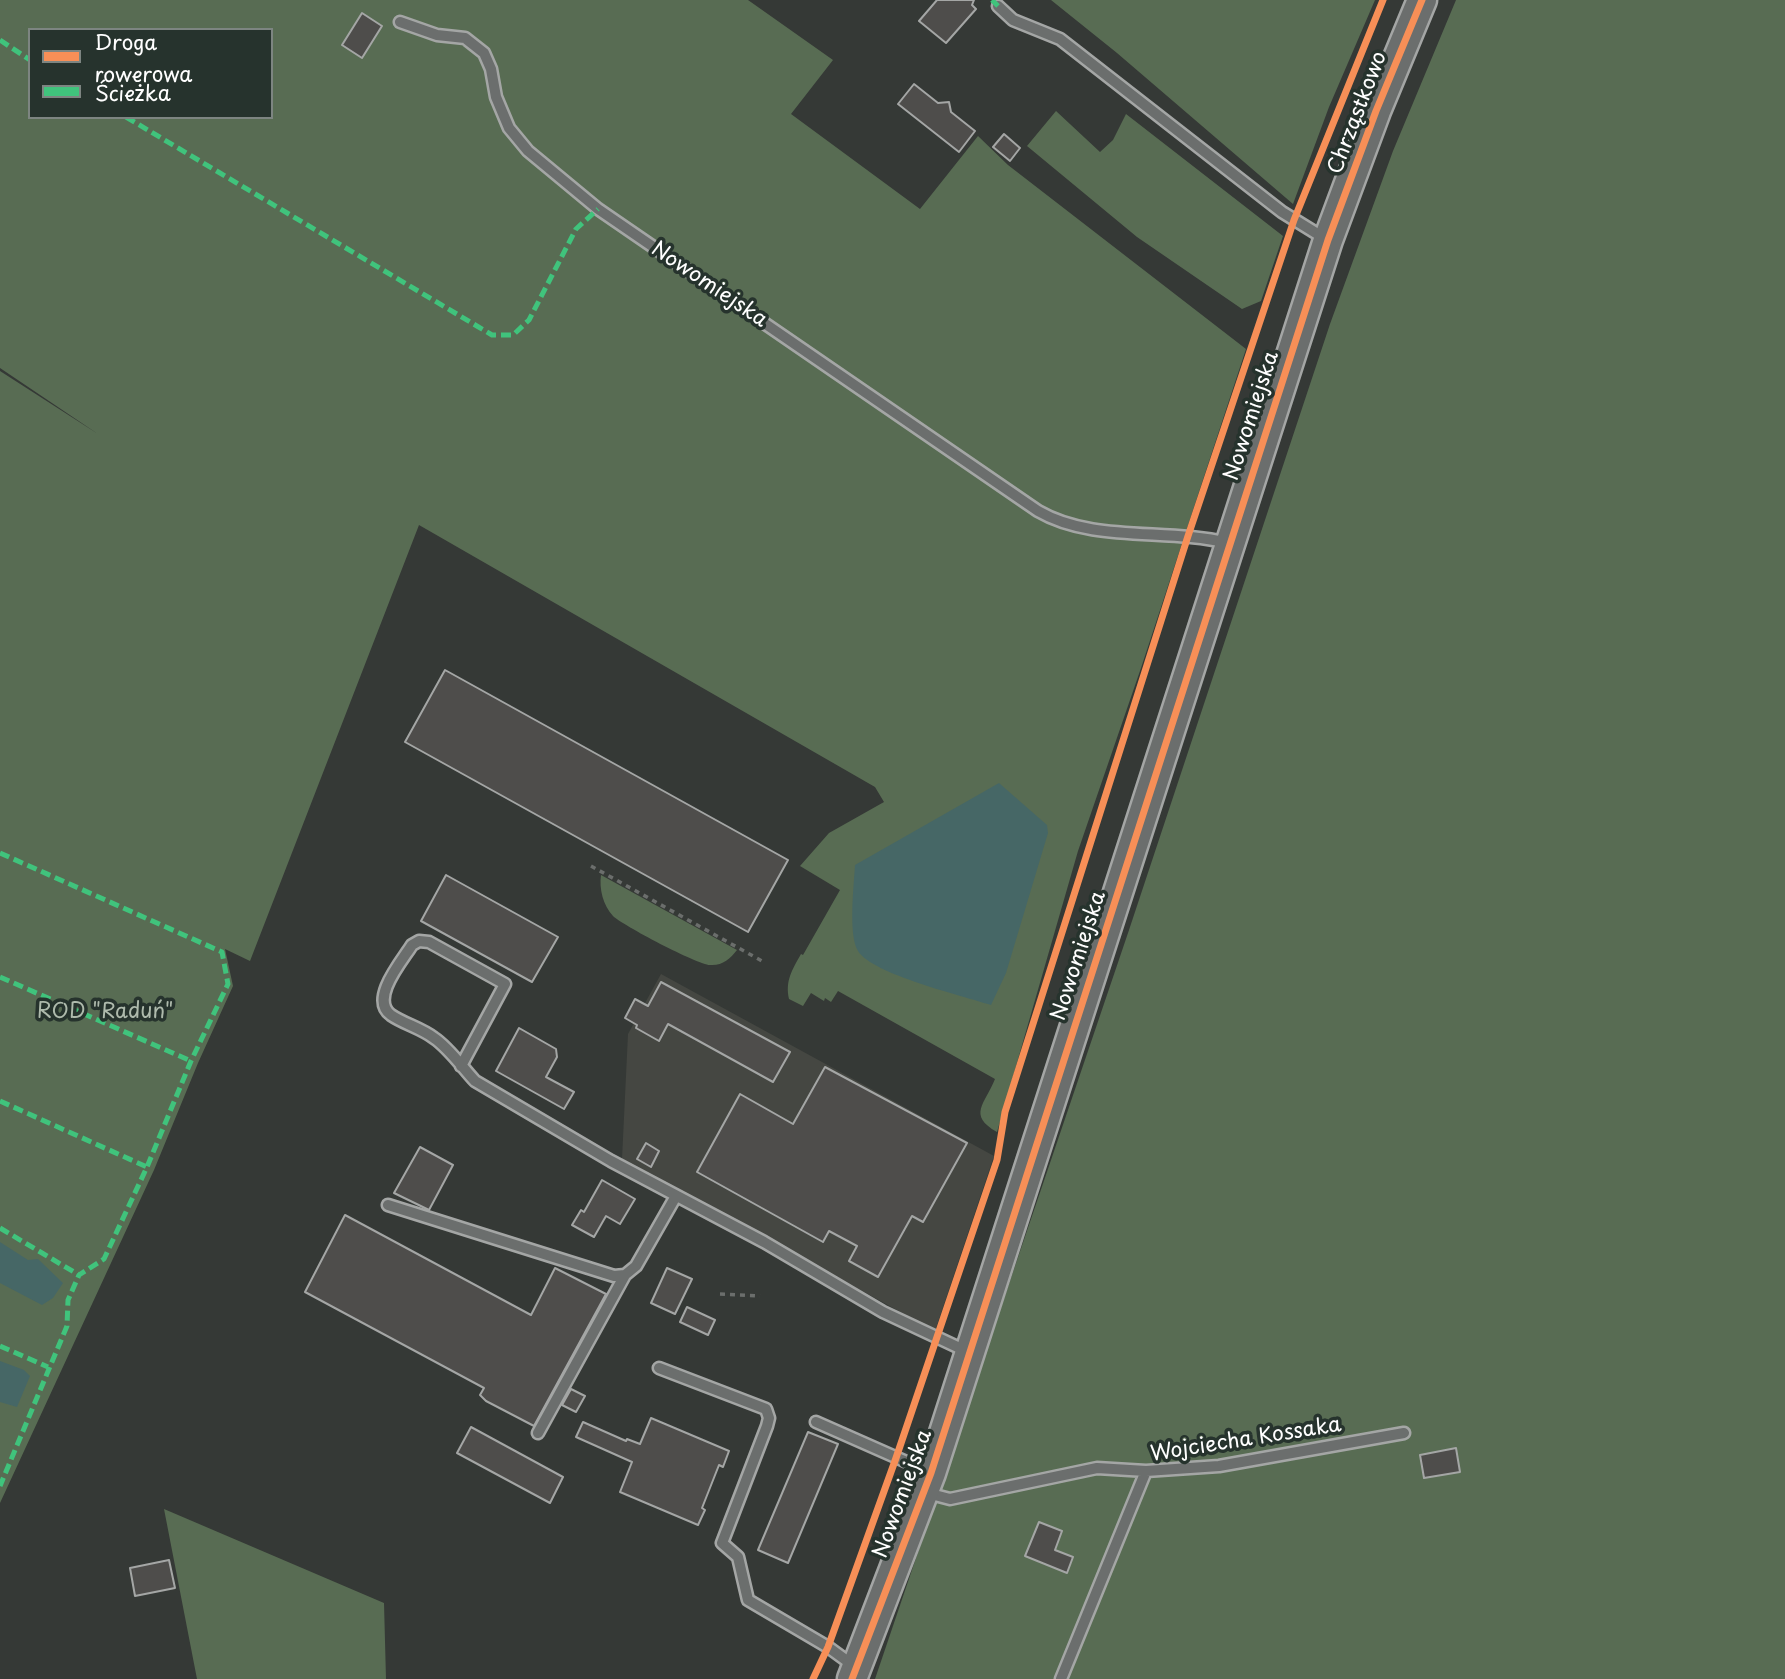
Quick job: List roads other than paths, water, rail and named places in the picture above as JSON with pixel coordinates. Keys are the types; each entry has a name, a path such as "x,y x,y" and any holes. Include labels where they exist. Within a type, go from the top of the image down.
{"street":[{"name":"Chrząstkowo","path":"1328,240 1376,111 1422,0"},
{"name":"Nowomiejska","path":"855,1674 927,1482 970,1353 1328,240"}],"lane":[{"path":"999,6 1013,20 1060,39 1294,220 1328,240"},
{"name":"Nowomiejska","path":"400,22 437,35 465,38 484,53 491,69 496,97 509,128 528,151 598,209 1038,512 1068,526 1095,531 1188,536 1229,544"},
{"path":"461,1066 505,984 429,942 419,941 412,945 384,988 383,1000 388,1013 435,1038 461,1066 475,1081 611,1161 769,1245 884,1312 970,1353"},
{"path":"538,1433 625,1275 635,1266 676,1195"},
{"path":"388,1205 614,1276 625,1275"},
{"path":"659,1368 766,1409 769,1418 722,1543 738,1557 748,1600 828,1647 855,1674"},
{"path":"816,1422 896,1458 950,1499 1097,1468 1146,1471"},
{"name":"Wojciecha Kossaka","path":"1061,1679 1146,1471 1219,1466 1404,1433"}],"water":[{"path":"999,783 1047,825 1048,833 1006,973 991,1005 899,976 867,960 858,951 855,943 852,909 855,865"},
{"path":"0,1242 28,1260 38,1259 63,1283 53,1298 42,1305 0,1283"},
{"path":"0,1361 24,1370 30,1376 17,1407 0,1402"}],"park label":[{"name":"ROD \"Raduń\"","path":"105,1012"}]}
